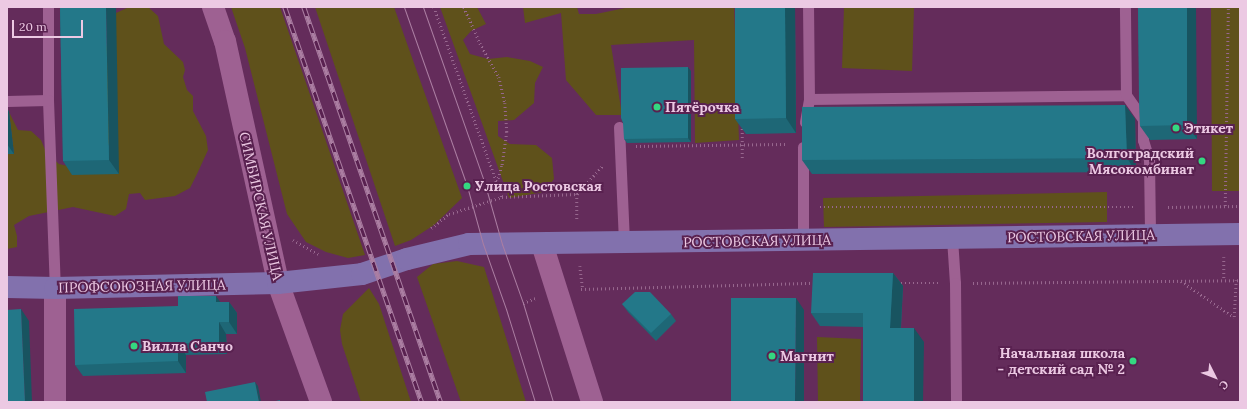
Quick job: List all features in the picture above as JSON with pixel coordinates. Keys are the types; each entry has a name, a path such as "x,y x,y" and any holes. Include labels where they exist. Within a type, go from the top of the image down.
{"main road":[{"name":"СИМБИРСКАЯ УЛИЦА","path":"213,7 225,41 278,282 321,402"},
{"name":"РОСТОВСКАЯ УЛИЦА","path":"278,282 362,274 408,259 468,244 1232,234"},
{"path":"542,244 592,402"},
{"name":"ПРОФСОЮЗНАЯ УЛИЦА","path":"7,287 55,288 278,282"},
{"path":"55,288 55,402"}],"lane":[{"path":"48,7 48,100 55,288"},
{"path":"803,240 803,135 809,99 808,7"},
{"path":"1125,7 1126,95 1143,119 1143,140 1149,160 1150,235"},
{"path":"809,99 1126,95"},
{"path":"7,101 48,100"},
{"path":"620,127 624,243"},
{"path":"952,238 955,283 956,402"}],"path":[{"path":"425,233 449,214 502,197 434,7"},
{"path":"464,7 480,43 499,77 505,103 507,132 502,166 497,184"},
{"path":"1228,7 1225,206 1232,234"},
{"path":"742,121 742,158"},
{"path":"742,144 792,144"},
{"path":"803,208 1240,206"},
{"path":"265,225 275,226 299,244 324,257"},
{"path":"1181,281 1234,318 1236,280"},
{"path":"892,283 1240,280"},
{"path":"523,303 557,290 822,283"}],"shaded area":[{"path":"129,7 148,7 158,16 164,44 183,62 185,70 183,77 187,90 193,96 193,111 206,136 208,150 190,188 175,196 145,200 140,193 129,194 126,209 115,216 73,207 29,216 14,225 17,236 17,247 7,249 7,154 14,154 9,112 18,130 31,131 41,140 46,152 59,164 72,167 116,13"},
{"path":"231,7 280,7 365,255 348,258 326,252 306,242 287,214 245,48"},
{"path":"315,7 394,7 462,198 434,225 411,240 395,246"},
{"path":"440,7 477,7 486,24 471,31 463,40 470,54 488,59 507,57 530,61 543,67 535,83 534,103 514,120 498,121 498,136 510,144 536,145 552,158 554,179 544,192 509,198"},
{"path":"523,7 577,7 579,14 596,14 630,7 734,7 739,140 695,143 694,40 611,45 622,115 596,115 566,80 561,13 525,23"},
{"path":"844,7 914,7 912,71 842,68"},
{"path":"1211,7 1240,7 1240,191 1212,191"},
{"path":"1107,192 1107,222 824,227 823,198"},
{"path":"457,261 484,267 526,402 461,402 417,277 433,264"},
{"path":"369,288 379,304 411,402 361,402 342,344 340,330 343,314"},
{"path":"817,337 861,339 860,402 818,402"}],"building":[{"path":"60,7 106,7 109,160 63,161"},
{"path":"735,7 785,7 786,118 735,119"},
{"path":"1138,7 1187,7 1187,125 1140,126"},
{"name":"Пятёрочка","path":"688,67 688,138 624,139 623,123 621,118 621,68"},
{"path":"1125,105 1127,158 802,160 802,107"},
{"path":"813,273 893,273 890,328 914,328 914,402 863,402 863,313 811,313"},
{"path":"635,292 650,292 671,314 651,333 622,304"},
{"path":"178,296 216,296 216,302 229,302 229,322 219,322 219,343 178,343 178,361 75,365 74,309 178,306"},
{"name":"Магнит","path":"731,298 796,298 795,402 731,402"},
{"path":"21,309 25,402 7,402 7,310"},
{"path":"255,382 259,402 207,402 205,392"},
{"path":"1113,401 1181,402 1113,402"}],"tram line":[{"path":"404,7 467,186 483,244 506,309 535,402"},
{"path":"423,7 484,181 502,244 523,303 553,402"}],"railway":[{"path":"285,7 422,402"},
{"path":"304,7 441,402"}],"place":[{"name":"Пятёрочка","path":"657,107"},
{"name":"Этикет","path":"1176,128"},
{"name":"Волгоградский Мясокомбинат","path":"1202,161"},
{"name":"Улица Ростовская","path":"467,186"},
{"name":"Вилла Санчо","path":"134,346"},
{"name":"Магнит","path":"772,356"},
{"name":"Начальная школа - детский сад № 2","path":"1133,361"}]}
